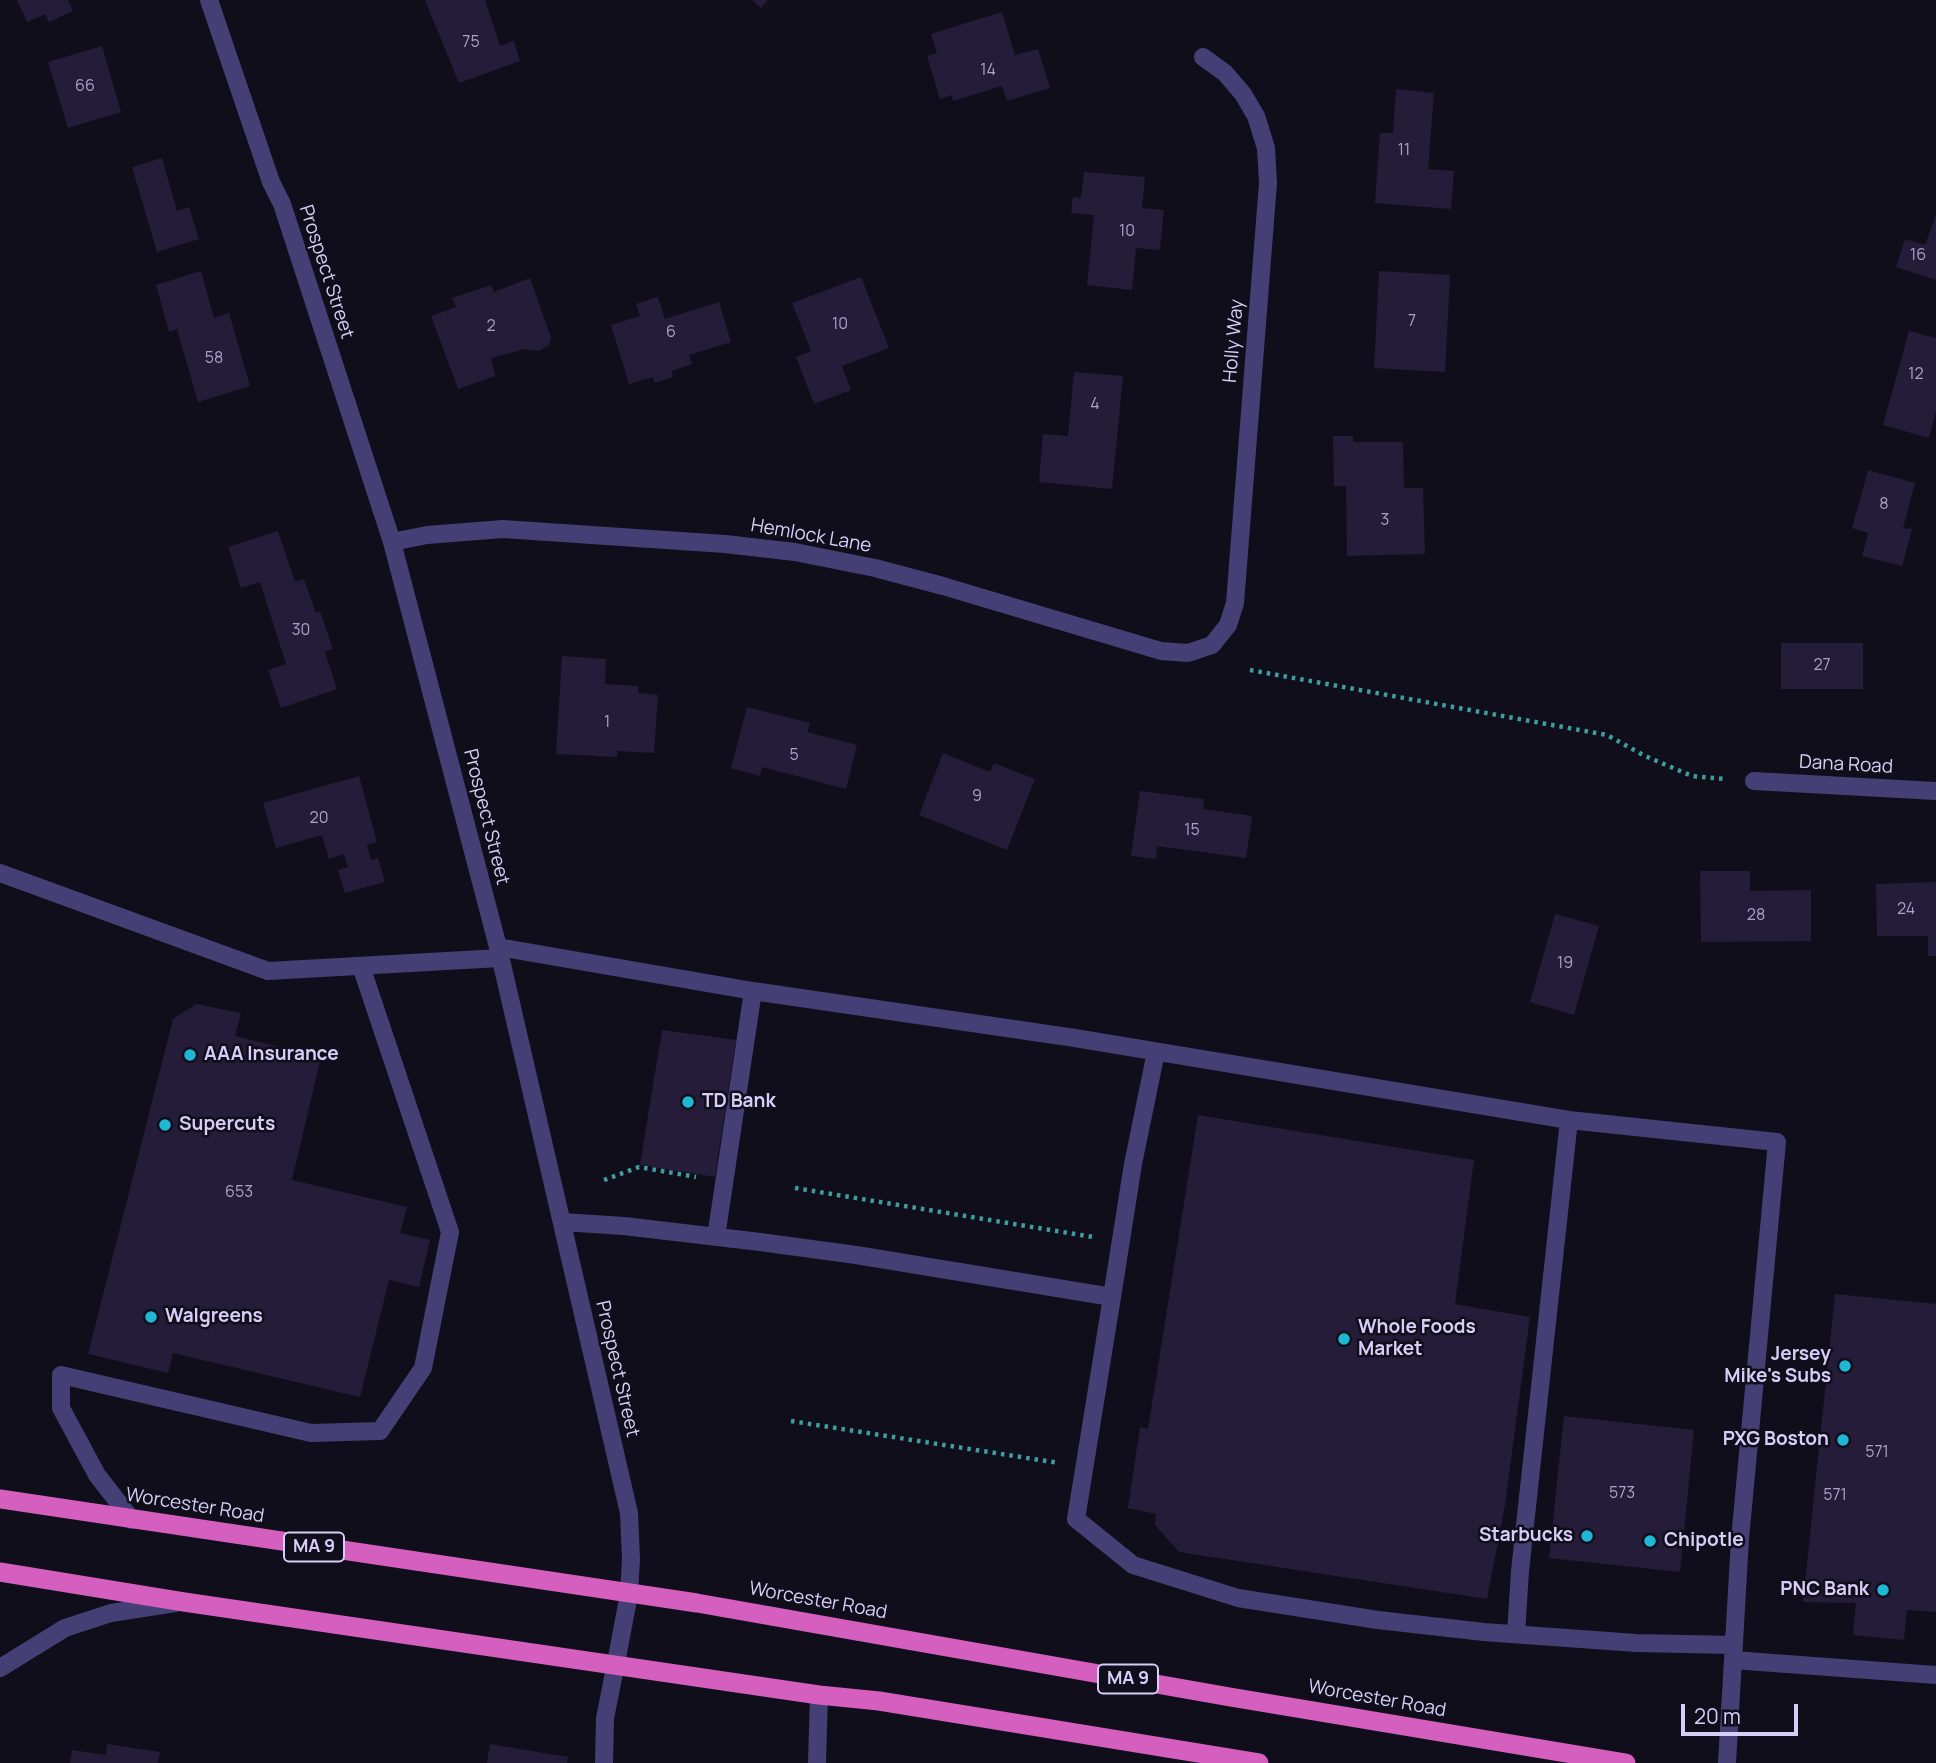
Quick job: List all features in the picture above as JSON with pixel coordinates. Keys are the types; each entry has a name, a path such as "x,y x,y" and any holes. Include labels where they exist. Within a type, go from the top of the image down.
{"highway":[{"name":"Worcester Road","path":"0,1499 697,1603 1230,1697 1626,1763"},
{"path":"0,1572 184,1602 616,1663 819,1695 906,1705 1259,1763"}],"street":[{"name":"Prospect Street","path":"209,0 271,182 282,204 392,542 499,953 629,1513 629,1594 605,1718 604,1763"},
{"name":"Holly Way","path":"1203,57 1225,73 1243,94 1256,116 1266,148 1268,183 1234,603 1228,625 1212,645"},
{"name":"Hemlock Lane","path":"392,542 427,535 503,530 725,544 875,568 1161,651 1188,653 1212,645"},
{"name":"Dana Road","path":"1754,781 1936,791"},
{"path":"0,873 268,971 361,966 499,953 1061,1036 1569,1120 1777,1142 1740,1539 1727,1763"},
{"path":"132,1520 97,1475 61,1408 61,1375 311,1433 380,1431 423,1368 450,1231 361,966"},
{"path":"716,1237 753,991"},
{"path":"1156,1052 1133,1164 1076,1519 1133,1565 1238,1598 1378,1620 1734,1652 1936,1675"},
{"path":"1516,1634 1520,1571 1569,1120"},
{"path":"562,1222 624,1226 856,1255 1112,1297"},
{"path":"0,1668 65,1628 111,1613 184,1602"},
{"path":"817,1763 819,1695"}],"path":[{"path":"1250,670 1607,735 1645,756 1692,776 1754,781"},
{"path":"604,1180 639,1167 708,1179"},
{"path":"796,1188 1104,1239"},
{"path":"791,1422 1066,1464"}],"building":[{"path":"17,0 68,0 73,11 49,22 45,14 27,22"},
{"path":"425,0 485,0 500,46 514,41 520,61 459,83"},
{"path":"752,0 768,0 761,8"},
{"path":"1002,12 1015,55 1038,49 1050,88 1007,101 1002,86 953,101 952,95 940,99 927,56 937,53 931,34"},
{"path":"102,46 121,112 68,128 48,62"},
{"path":"1396,89 1434,93 1428,169 1454,171 1451,209 1375,203 1380,133 1393,133"},
{"path":"162,158 177,211 189,207 199,239 157,252 132,167"},
{"path":"1084,172 1145,177 1142,208 1164,210 1160,250 1136,248 1132,290 1087,285 1094,215 1071,213 1073,197 1081,198"},
{"path":"1936,215 1936,280 1896,267 1905,239 1925,245"},
{"path":"201,271 214,318 229,313 250,386 198,402 177,329 169,332 156,285"},
{"path":"1379,271 1450,275 1445,372 1374,368"},
{"path":"861,277 889,348 842,366 851,390 814,404 796,357 811,351 792,303"},
{"path":"530,278 551,338 549,345 539,351 525,349 491,358 495,376 458,389 431,316 456,307 452,298 491,285 494,292"},
{"path":"658,297 665,319 719,302 731,342 689,355 692,364 672,371 673,377 655,383 653,377 629,384 611,325 640,316 636,304"},
{"path":"1909,331 1936,338 1936,411 1929,438 1883,425"},
{"path":"1074,372 1123,376 1112,489 1039,482 1043,434 1068,436"},
{"path":"1333,436 1353,436 1353,442 1403,442 1404,488 1423,488 1425,554 1347,556 1346,486 1334,486"},
{"path":"1868,470 1915,483 1903,528 1912,529 1902,566 1862,556 1868,533 1852,528"},
{"path":"278,531 295,582 304,579 316,613 320,611 333,649 325,652 337,689 281,708 268,670 286,664 260,582 241,588 228,547"},
{"path":"1781,643 1863,643 1863,689 1781,689"},
{"path":"562,656 606,659 605,684 638,686 638,693 658,695 654,753 617,751 617,757 556,754"},
{"path":"747,707 810,723 807,732 857,745 846,789 762,767 760,776 731,768"},
{"path":"943,753 990,772 994,763 1035,779 1007,850 919,815"},
{"path":"359,776 377,842 367,845 371,860 378,858 385,882 345,893 338,870 348,867 344,854 329,859 322,835 276,848 263,803"},
{"path":"1140,791 1204,799 1203,809 1252,816 1246,858 1157,846 1156,859 1131,856"},
{"path":"1700,871 1750,871 1750,891 1811,890 1811,941 1701,942"},
{"path":"1936,882 1936,956 1928,956 1928,936 1877,936 1876,884"},
{"path":"1555,914 1599,926 1574,1015 1530,1002"},
{"path":"196,1004 241,1013 235,1036 321,1057 292,1180 407,1207 400,1233 430,1240 419,1287 389,1280 360,1397 173,1353 168,1373 88,1354 173,1019"},
{"name":"TD Bank","path":"662,1030 736,1040 715,1177 640,1165"},
{"name":"Whole Foods Market","path":"1198,1115 1474,1160 1455,1304 1530,1317 1505,1505 1487,1599 1179,1552 1155,1525 1156,1514 1128,1508 1140,1427 1148,1429"},
{"path":"1835,1294 1936,1304 1936,1612 1907,1610 1904,1640 1853,1635 1856,1603 1803,1602"},
{"path":"1564,1416 1694,1430 1680,1572 1549,1558"},
{"path":"107,1744 160,1752 158,1763 70,1763 72,1750 106,1755"},
{"path":"490,1744 568,1757 567,1763 487,1763"}],"place":[{"name":"AAA Insurance","path":"190,1055"},
{"name":"TD Bank","path":"688,1102"},
{"name":"Supercuts","path":"165,1125"},
{"name":"Walgreens","path":"151,1317"},
{"name":"Whole Foods Market","path":"1344,1339"},
{"name":"Jersey Mike's Subs","path":"1845,1366"},
{"name":"PXG Boston","path":"1843,1440"},
{"name":"Starbucks","path":"1587,1536"},
{"name":"Chipotle","path":"1650,1541"},
{"name":"PNC Bank","path":"1883,1590"}]}
